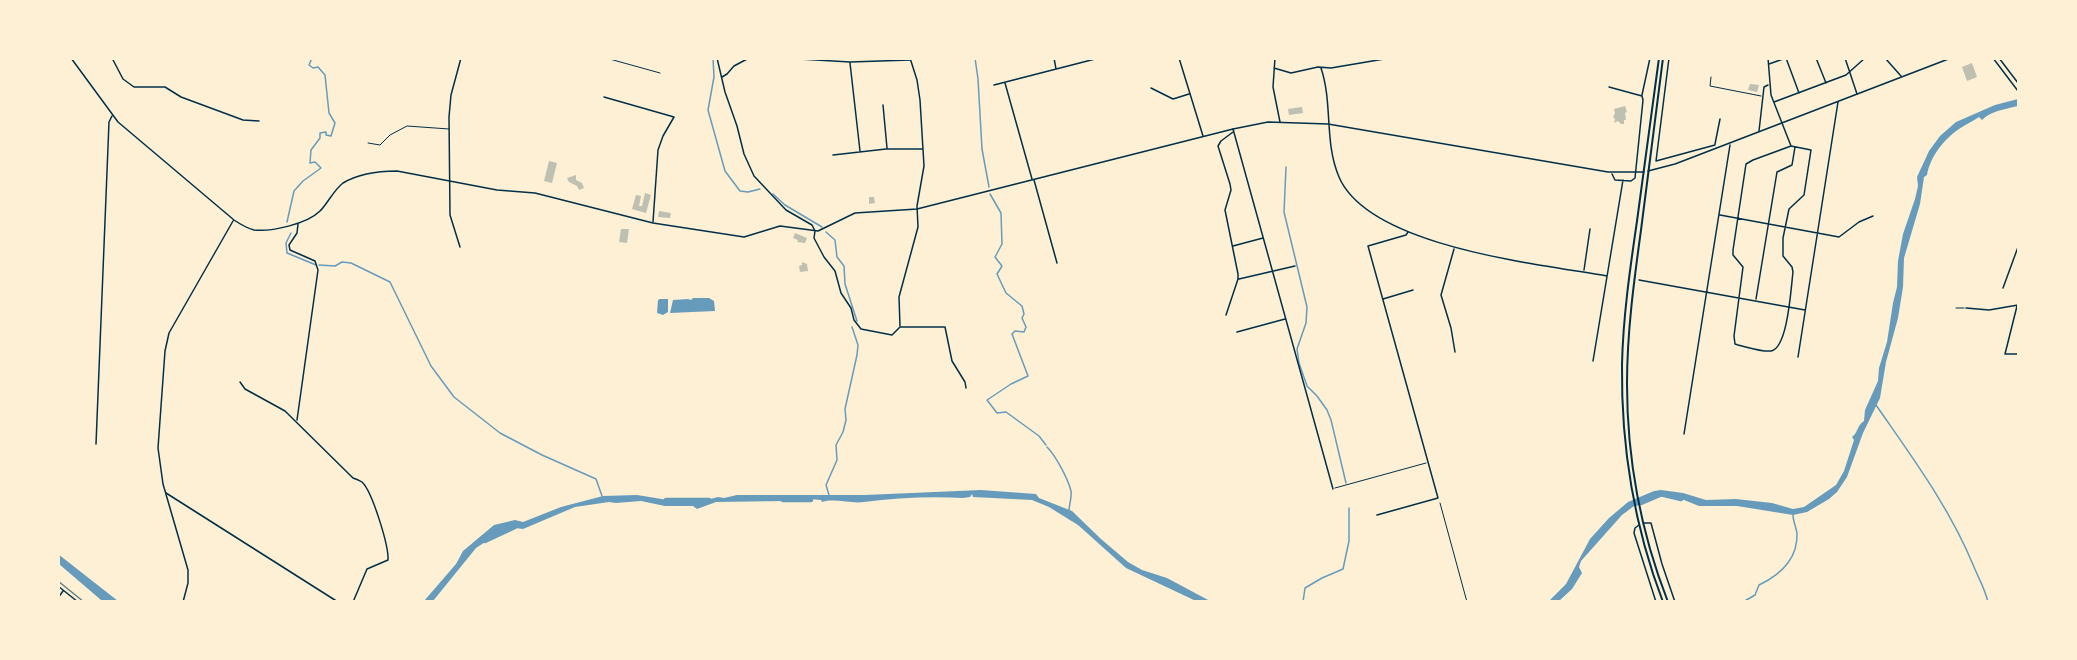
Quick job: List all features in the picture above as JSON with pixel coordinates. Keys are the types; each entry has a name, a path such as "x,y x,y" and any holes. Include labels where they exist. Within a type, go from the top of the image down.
{"main road":[{"path":"1659,58 1628,286 1623,342 1623,410 1630,476 1641,531 1662,602"},
{"path":"1664,58 1633,288 1628,344 1628,410 1634,475 1645,530 1668,602"}],"street":[{"path":"71,58 112,116 234,220 247,228 261,230 298,223 317,214 343,184 360,176 397,171 497,190 543,194 653,223 736,237 748,236 780,226 815,231 855,213 917,209 1259,123 1328,124 1612,173 1663,168 1716,146"},
{"path":"112,58 123,79 134,87 165,87 181,97 243,120 259,121"},
{"path":"460,247 450,215 449,129 450,100 461,58"},
{"path":"717,58 748,164 754,176 786,210 812,225 815,231 814,238 835,271 842,295 851,308 854,320 861,329 892,335 900,327 945,327 952,361 966,388"},
{"path":"721,77 734,66 749,58"},
{"path":"782,58 850,62 910,59 918,84 924,166 917,209 918,227 899,297 900,327"},
{"path":"1054,58 1056,69"},
{"path":"994,85 1099,58"},
{"path":"1179,58 1203,137"},
{"path":"1275,58 1273,92 1280,122"},
{"path":"1274,68 1291,73 1390,58"},
{"path":"1612,173 1615,180 1631,181 1635,178 1642,96 1650,58"},
{"path":"1669,58 1656,160 1730,142 1951,58"},
{"path":"1768,58 1769,85 1773,103 1791,146"},
{"path":"1769,65 1786,58 1799,93"},
{"path":"1816,58 1826,83"},
{"path":"1845,58 1857,94"},
{"path":"1773,103 1849,73 1865,58"},
{"path":"1885,58 1902,77"},
{"path":"1993,58 2019,91"},
{"path":"1999,58 2019,83"},
{"path":"850,62 860,152"},
{"path":"1321,68 1327,94 1328,124 1334,164 1342,185 1367,209 1409,231 1455,248 1607,276"},
{"path":"1004,82 1057,263"},
{"path":"1759,131 1764,87 1769,85"},
{"path":"1609,87 1642,96"},
{"path":"1150,88 1173,99 1190,94"},
{"path":"1763,96 1771,95"},
{"path":"604,97 674,117 658,150 653,223"},
{"path":"1798,357 1838,102"},
{"path":"883,105 887,149"},
{"path":"96,444 109,122 112,116"},
{"path":"1716,146 1720,119"},
{"path":"1233,130 1333,489"},
{"path":"1226,315 1238,279 1225,210 1231,190 1218,146 1233,130"},
{"path":"1684,434 1730,142"},
{"path":"1791,146 1811,150 1804,195 1789,209 1781,249 1784,259 1793,272 1784,336 1778,346 1770,351 1735,344 1734,336 1743,267 1733,253 1746,164 1791,146"},
{"path":"1756,300 1777,172 1792,165 1796,147"},
{"path":"833,155 887,149 923,149"},
{"path":"1593,361 1623,180"},
{"path":"1719,215 1839,237 1859,222 1874,216"},
{"path":"183,602 188,583 188,570 166,493 159,457 158,440 165,351 169,333 234,220"},
{"path":"297,421 318,270 315,261 290,250 289,245 297,233 298,223"},
{"path":"1584,272 1590,229"},
{"path":"1377,515 1438,498 1368,246 1406,235 1409,231"},
{"path":"1232,246 1264,238"},
{"path":"2003,288 2019,247"},
{"path":"1455,248 1441,295 1451,328 1455,352"},
{"path":"1238,279 1295,266"},
{"path":"1639,280 1805,310"},
{"path":"1383,299 1413,290"},
{"path":"1966,308 1989,310 2018,306 2005,354 2019,354"},
{"path":"1237,332 1286,319"},
{"path":"240,382 245,389 258,398 277,405 297,421 353,478 363,483 381,524 388,560 367,570 353,602"},
{"path":"166,493 338,602"},
{"path":"1656,602 1633,531 1636,526 1646,522 1651,523 1675,602"},
{"path":"58,586 78,602"},
{"path":"58,598 63,591"}],"lane":[{"path":"606,58 660,73"},
{"path":"1712,77 1710,86 1763,96"},
{"path":"368,143 380,145 390,135 407,126 449,129"},
{"path":"1956,308 1966,308"},
{"path":"1333,489 1428,463"}],"path":[{"path":"1438,498 1467,602"}],"water":[{"path":"2018,99 2018,106 1994,112 1982,120 1979,117 1953,133 1938,149 1924,177 1920,204 1904,258 1903,287 1898,318 1886,362 1880,398 1863,433 1847,477 1837,492 1807,512 1793,515 1737,506 1699,506 1663,496 1634,506 1622,515 1581,561 1579,567 1582,573 1572,589 1559,601 1548,602 1566,584 1590,539 1609,518 1628,502 1654,491 1683,493 1706,500 1736,499 1772,503 1793,509 1804,507 1836,485 1844,471 1854,440 1852,437 1864,421 1865,410 1878,381 1897,287 1898,261 1903,234 1915,199 1918,186 1917,177 1929,151 1940,136 1956,122 1995,105"},
{"path":"709,298 714,301 715,311 670,313 673,300"},
{"path":"660,299 668,299 668,312 663,315 657,313"},
{"path":"981,490 1036,494 1039,498 1072,511 1128,562 1142,570 1167,578 1210,601 1196,601 1126,568 1078,525 1049,507 1032,500 973,497 972,494 970,497 963,498 938,497 859,502 822,502 821,500 797,498 784,501 716,502 697,509 693,506 665,506 641,501 609,502 575,507 523,529 502,531 476,548 433,601 424,601 456,564 463,551 494,525 515,520 523,522 561,507 603,496 637,495 674,501 699,502 737,495 865,495"},
{"path":"58,554 118,601 101,600 59,564"}],"building":[{"path":"1972,63 1977,77 1967,81 1962,67"},
{"path":"1750,84 1759,85 1757,92 1748,90"},
{"path":"1625,106 1627,112 1624,124 1618,121 1614,123 1614,109"},
{"path":"1302,107 1303,113 1289,115 1288,109"},
{"path":"549,161 557,163 552,183 544,181"},
{"path":"576,175 576,180 582,183 584,188 579,190 567,178"},
{"path":"645,193 651,195 646,213 632,209 636,195 641,196 639,206 642,206"},
{"path":"869,197 874,197 875,203 869,204"},
{"path":"659,211 671,213 670,218 658,217"},
{"path":"621,229 629,229 627,243 619,242"},
{"path":"795,233 807,238 805,243 797,242 798,240 793,238"},
{"path":"802,262 807,264 808,271 800,272 799,266"}],"waterway":[{"path":"287,222 294,191 321,168 315,162 310,163 311,150 320,138 320,133 326,132 326,135 331,136 335,123 329,113 325,75 318,67 313,68 309,65 312,58"},
{"path":"713,58 714,77 708,110 725,171 740,191 760,189"},
{"path":"975,58 982,149 989,187"},
{"path":"1286,167 1284,212 1307,307 1306,323 1297,349 1299,363 1307,386 1327,410 1331,420 1346,483"},
{"path":"773,194 785,205 822,227"},
{"path":"990,194 1001,213 1002,244 995,257 1002,266 997,274 1006,293 1022,306 1024,314 1022,318 1026,327 1024,332 1015,331 1012,334 1028,376 987,400 997,413 1006,412 1039,436 1046,445"},
{"path":"826,232 835,240 837,257 844,266 845,284 857,321"},
{"path":"291,233 286,243 287,253 316,265"},
{"path":"319,265 335,266 342,262 351,263 390,282 431,366 454,397 500,433 596,479 602,496"},
{"path":"829,495 826,485 837,460 836,445 846,420 845,409 857,355 858,345 852,327"},
{"path":"1876,405 1954,524 1984,588 1988,602"},
{"path":"1047,447 1058,462 1069,486 1071,493 1069,511"},
{"path":"1660,494 1681,499"},
{"path":"666,500 709,500"},
{"path":"783,500 811,500"},
{"path":"1303,602 1305,588 1343,569 1349,541 1349,508"},
{"path":"1743,602 1755,595 1759,585 1781,571 1791,558 1797,542 1793,515"},
{"path":"485,541 515,527"}],"railway":[{"path":"58,581 84,602"}]}
